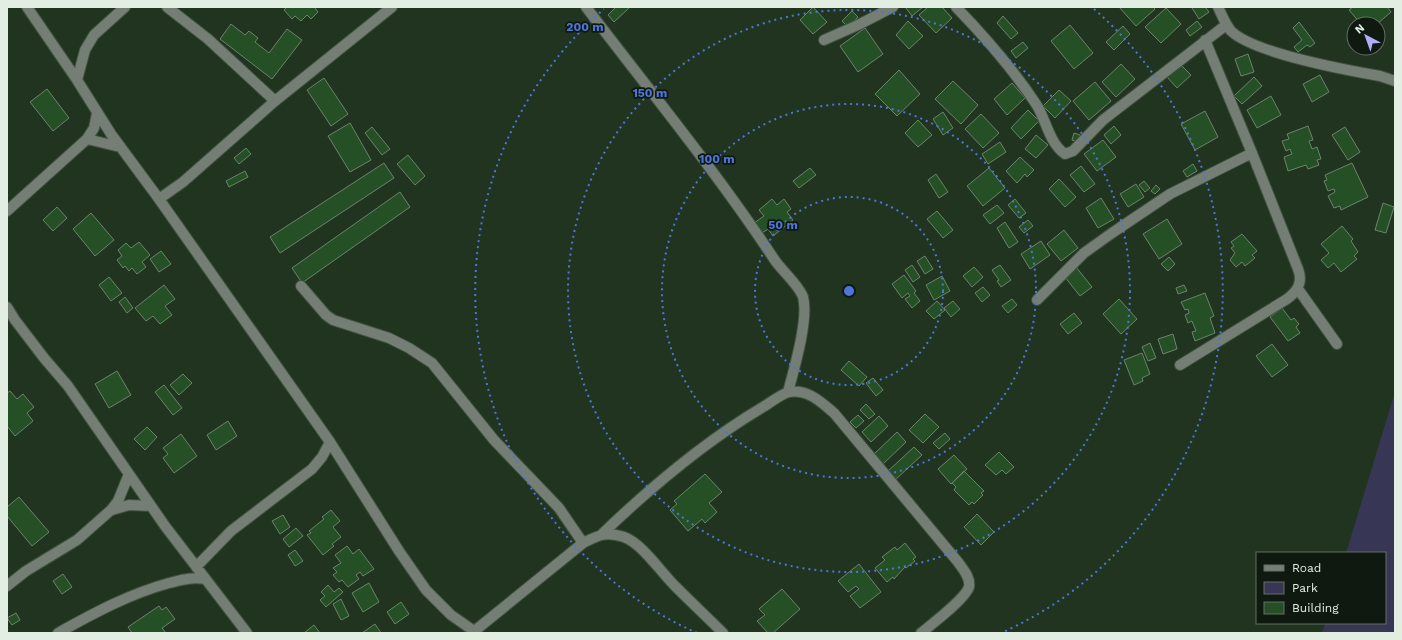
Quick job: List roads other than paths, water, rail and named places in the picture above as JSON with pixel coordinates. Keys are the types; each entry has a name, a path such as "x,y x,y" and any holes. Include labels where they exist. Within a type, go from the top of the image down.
{"street":[{"path":"27,7 77,80 120,147 159,199 330,442 426,590 451,615 473,632 583,543 602,534 644,494 701,448 788,392 806,393 820,401 834,413 958,562 968,578 969,588 958,602 921,633"},
{"path":"77,80 85,50 94,35 125,7"},
{"path":"167,7 208,40 275,101"},
{"path":"159,199 183,182 275,101 392,7"},
{"path":"586,7 664,107 778,265 800,291 803,297 803,317 788,392"},
{"path":"824,40 893,7"},
{"path":"956,7 986,40 1037,105 1055,144 1065,154 1073,151 1104,120 1226,25"},
{"path":"1218,7 1226,25 1232,32 1245,40 1270,51 1380,76 1395,81"},
{"path":"1180,365 1287,299 1298,289 1300,275 1252,153 1205,40"},
{"path":"7,211 87,139 94,128 97,113"},
{"path":"87,139 120,147"},
{"path":"1037,300 1084,253 1106,236 1170,194 1252,153"},
{"path":"301,286 326,315 333,320 389,338 432,362 494,440 559,508 583,543"},
{"path":"1298,289 1337,344"},
{"path":"7,307 44,358 68,386 151,506 247,633"},
{"path":"196,567 231,531 312,469 322,457 330,442"},
{"path":"7,586 26,571 77,540 112,510 118,501 129,474"},
{"path":"112,510 129,505 151,506"},
{"path":"602,534 625,537 637,545 676,587 723,633"},
{"path":"58,633 118,600 183,578 205,579"}]}
